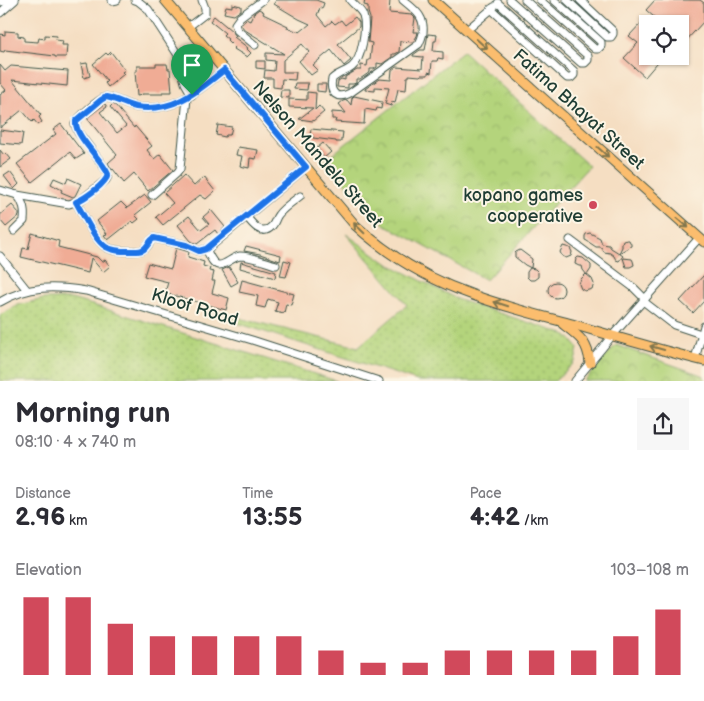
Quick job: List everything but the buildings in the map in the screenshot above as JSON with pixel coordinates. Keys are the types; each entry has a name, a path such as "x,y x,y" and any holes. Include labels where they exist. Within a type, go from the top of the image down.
{"main road":[{"name":"Nelson Mandela Street","path":"166,0 355,225 391,254 437,280 471,294 516,309 699,360"},
{"name":"Fatima Bhayat Street","path":"432,0 702,240"},
{"path":"560,321 581,338 586,345 590,363"}],"street":[{"path":"0,2 14,0"},
{"path":"0,13 14,0"},
{"path":"135,0 148,9 178,55 190,96 180,169 152,195"},
{"path":"188,27 205,14 202,0"},
{"path":"256,45 237,30 235,24 240,17 263,0"},
{"path":"350,0 362,13 363,17 362,49 358,60 352,68 336,75 332,79 332,91 340,96 350,92 421,40 422,19 403,0"},
{"path":"510,0 581,63 585,64 588,56 525,0"},
{"path":"540,0 594,49 598,49 601,46 601,42 554,0"},
{"path":"567,0 607,37 611,37 613,31 580,0"},
{"path":"467,30 500,1 574,71 574,75 571,78 567,78 491,9"},
{"path":"0,190 16,195 69,204 81,200 106,180 108,176 107,171 78,132 76,124 80,118 106,97 132,106 149,108 169,105 190,96 224,70"},
{"path":"76,202 97,239 105,247 122,251 138,251 142,250 154,238 186,245 199,251 206,249 306,167"},
{"path":"14,231 24,221 25,212 22,200 16,195"},
{"path":"246,216 255,227 266,230 279,214 300,196"},
{"path":"570,240 634,288 644,300 674,325 703,334"},
{"path":"575,381 644,300 702,240"},
{"path":"206,249 216,265 241,256 276,265"},
{"path":"0,256 27,290"},
{"name":"Kloof Road","path":"0,302 27,290 44,287 71,288 99,294 252,340 379,381"},
{"path":"699,360 704,326"}],"green space":[{"path":"463,51 589,166 486,280 384,224 324,161"},
{"path":"346,234 387,263 459,300 567,335 578,348 575,362 555,381 418,381 234,322 231,316 358,347 407,305"},
{"path":"44,299 71,299 337,381 0,381 0,315 18,305"},
{"path":"616,345 704,376 704,381 584,381"}],"place":[{"name":"kopano games cooperative","path":"593,205"}],"route":[{"path":"224,70 306,167 206,249 199,251 186,245 158,238 151,239 144,249 138,251 122,251 105,247 97,239 76,202 106,180 108,174 78,132 76,121 106,97 132,106 149,108 180,102 192,95 224,70"}]}
